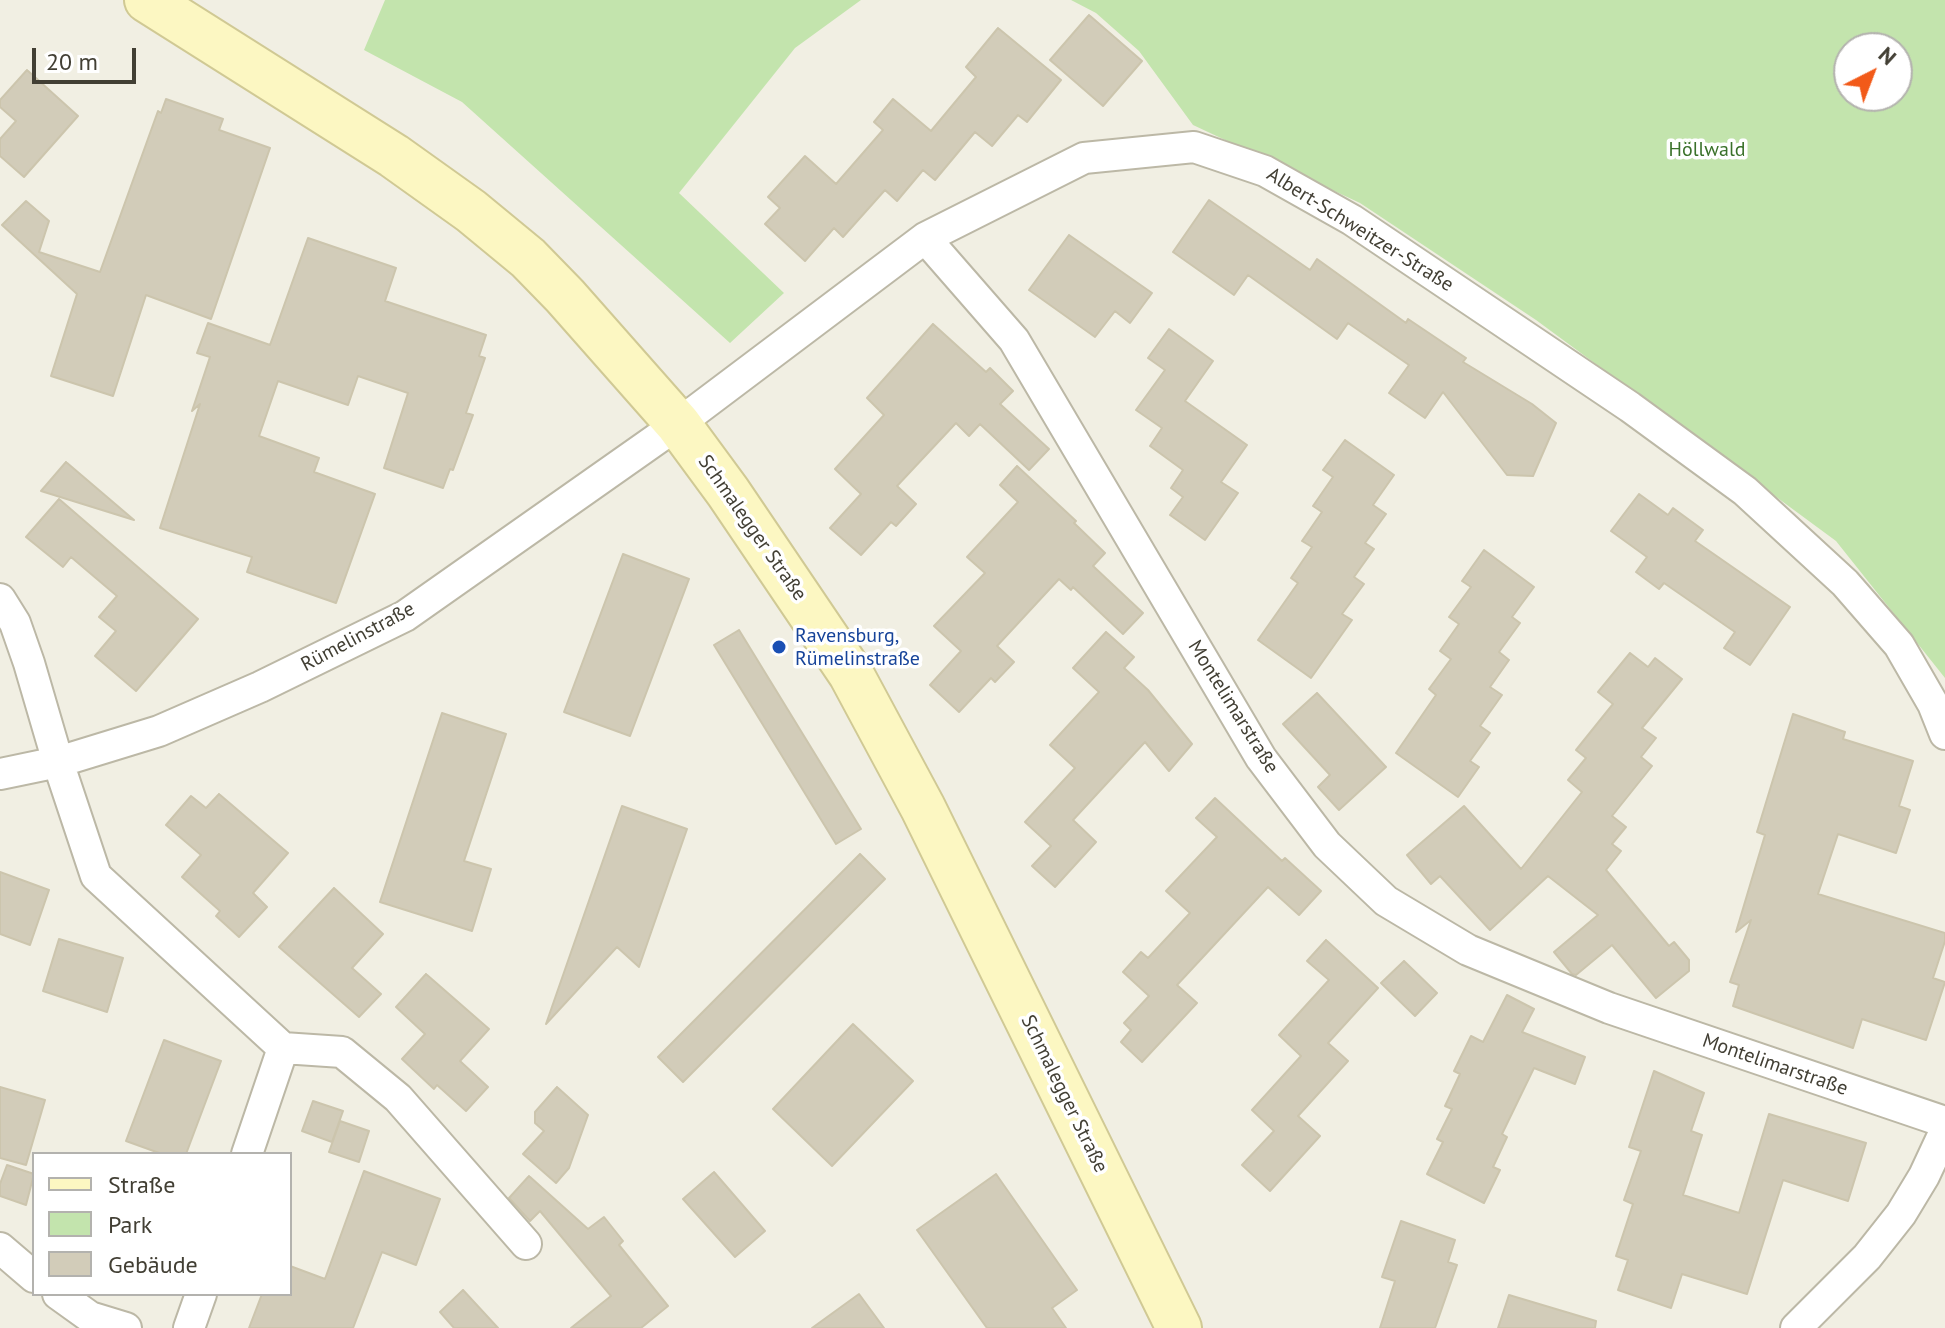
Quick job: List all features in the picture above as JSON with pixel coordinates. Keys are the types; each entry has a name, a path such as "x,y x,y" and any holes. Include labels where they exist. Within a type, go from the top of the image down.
{"street":[{"name":"Schmalegger Straße","path":"147,0 394,156 471,211 528,258 565,296 678,424 728,492 851,674 923,808 1179,1328"},
{"name":"Albert-Schweitzer-Straße","path":"678,424 925,238 1084,158 1194,147 1265,171 1352,220 1630,407 1745,491 1845,583 1899,645 1933,704 1945,734"},
{"name":"Montelimarstraße","path":"925,238 1014,340 1261,758 1327,845 1386,901 1468,950 1609,1008 1945,1122"},
{"name":"Rümelinstraße","path":"0,774 58,762 159,731 287,675 405,616 678,424"},
{"path":"0,599 15,623 29,663 96,876 283,1048 342,1052 398,1098 526,1244"},
{"path":"248,1152 283,1048"},
{"path":"1796,1328 1867,1257 1901,1214 1934,1182 1945,1131"},
{"path":"0,1248 32,1275"},
{"path":"61,1296 90,1317 126,1328"},
{"path":"189,1328 200,1296"}],"green space":[{"path":"385,0 861,0 795,48 679,193 784,293 730,343 462,102 364,50"},
{"name":"Höllwald","path":"1071,0 1945,0 1945,678 1836,541 1536,320 1360,203 1193,125 1139,51 1096,13"}],"building":[{"path":"1089,15 1142,61 1103,106 1050,60"},
{"path":"998,28 1061,80 1027,122 1018,115 992,146 975,132 935,180 923,170 897,201 885,190 843,237 834,228 805,261 765,224 780,208 768,197 805,156 836,184 883,130 874,122 893,99 931,131 976,77 966,67"},
{"path":"27,70 78,116 24,177 0,156 0,139 16,121 0,107 0,100"},
{"path":"166,99 223,119 219,130 270,148 211,319 146,295 113,396 51,376 77,294 2,225 26,201 49,221 39,252 100,272 158,111 161,113"},
{"path":"1209,200 1310,270 1317,259 1406,323 1408,319 1466,358 1463,362 1532,404 1556,423 1533,476 1507,475 1443,392 1425,418 1389,393 1409,365 1348,323 1337,339 1248,275 1234,295 1173,252"},
{"path":"1069,235 1152,293 1130,323 1115,311 1095,337 1029,290"},
{"path":"308,238 396,268 385,301 486,335 479,356 485,358 466,413 473,415 453,470 450,469 443,488 384,468 408,393 358,376 348,405 278,381 259,436 319,458 314,472 375,494 336,603 247,572 252,557 160,528 200,404 192,411 210,357 197,353 208,323 270,345"},
{"path":"933,324 986,372 990,368 1013,391 1000,404 1049,449 1029,470 980,424 969,436 956,423 897,486 916,504 896,526 891,522 861,555 830,528 861,494 835,469 884,415 867,398"},
{"path":"1169,329 1213,361 1185,401 1247,445 1221,482 1238,493 1205,540 1170,515 1183,497 1171,488 1183,470 1150,446 1162,428 1136,410 1165,370 1148,358"},
{"path":"1345,440 1394,475 1373,505 1386,514 1365,543 1374,549 1354,577 1364,584 1342,614 1352,620 1311,678 1258,640 1298,583 1291,578 1312,547 1302,541 1322,512 1313,506 1333,477 1323,470"},
{"path":"66,462 134,520 41,491"},
{"path":"1017,466 1105,553 1093,566 1143,613 1123,634 1073,587 1071,590 1059,579 997,646 1014,662 995,682 991,678 959,712 930,685 961,651 934,626 985,573 967,557 1018,502 1000,485"},
{"path":"1639,494 1668,515 1673,508 1703,530 1695,541 1790,607 1750,665 1724,648 1735,632 1664,583 1659,589 1636,572 1647,557 1611,531"},
{"path":"59,499 198,619 136,691 95,656 116,631 99,617 117,596 71,557 63,567 26,537"},
{"path":"1484,550 1534,587 1512,617 1520,623 1499,652 1509,660 1490,687 1502,695 1480,726 1490,733 1470,761 1479,767 1458,797 1396,753 1436,695 1429,689 1451,659 1440,651 1459,624 1449,617 1471,587 1462,581"},
{"path":"623,554 689,579 630,736 564,712"},
{"path":"739,630 861,829 836,844 714,645"},
{"path":"1106,632 1134,657 1124,668 1148,690 1192,744 1169,771 1145,742 1073,820 1096,842 1055,887 1032,866 1051,846 1025,822 1075,768 1050,745 1099,692 1073,668"},
{"path":"1630,653 1648,667 1655,658 1682,679 1642,728 1656,738 1641,757 1652,766 1612,816 1626,827 1612,844 1621,851 1606,870 1669,946 1674,942 1689,960 1689,971 1656,998 1612,945 1576,975 1572,974 1554,952 1598,915 1548,876 1490,930 1440,876 1431,884 1407,855 1464,806 1521,869 1582,792 1568,780 1586,758 1576,750 1613,704 1598,692"},
{"path":"1317,693 1386,767 1339,810 1318,787 1330,775 1283,724"},
{"path":"442,713 506,734 464,861 491,869 472,931 380,902"},
{"path":"1793,714 1845,732 1843,739 1913,761 1899,806 1910,810 1896,853 1838,834 1818,894 1945,933 1933,978 1945,982 1926,1040 1862,1019 1853,1048 1733,1006 1739,985 1730,982 1751,920 1736,932 1765,835 1757,832"},
{"path":"219,794 288,853 253,893 267,907 239,937 216,916 220,911 182,877 201,855 166,825 191,796 206,808"},
{"path":"1215,798 1282,861 1285,858 1321,891 1299,915 1268,887 1177,985 1197,1003 1142,1062 1121,1042 1131,1030 1124,1023 1149,996 1123,972 1141,952 1148,958 1190,913 1166,891 1217,837 1196,818"},
{"path":"622,806 687,829 639,967 617,947 546,1024"},
{"path":"860,854 885,879 683,1082 658,1057"},
{"path":"0,872 49,890 30,945 0,934"},
{"path":"334,888 383,934 352,968 381,994 359,1017 279,947"},
{"path":"59,939 123,958 107,1012 43,991"},
{"path":"1326,940 1378,988 1328,1043 1348,1061 1298,1116 1320,1136 1270,1191 1242,1165 1274,1131 1252,1110 1301,1056 1279,1035 1329,980 1307,961"},
{"path":"1404,961 1437,993 1415,1016 1381,983"},
{"path":"426,974 489,1029 460,1061 488,1087 466,1111 437,1085 434,1089 402,1059 425,1034 396,1007"},
{"path":"1507,995 1534,1009 1522,1032 1585,1057 1575,1084 1534,1068 1502,1134 1507,1137 1493,1167 1500,1170 1484,1203 1427,1174 1443,1142 1437,1139 1452,1109 1445,1106 1460,1074 1454,1071 1471,1036 1483,1042"},
{"path":"853,1024 913,1081 832,1166 773,1109"},
{"path":"164,1040 221,1061 187,1152 156,1152 126,1141"},
{"path":"1654,1071 1704,1093 1691,1131 1702,1135 1683,1195 1739,1213 1769,1114 1866,1143 1848,1201 1783,1180 1747,1294 1682,1274 1671,1308 1618,1290 1628,1260 1616,1256 1633,1204 1624,1200 1641,1151 1629,1147"},
{"path":"0,1087 45,1100 26,1165 0,1158"},
{"path":"557,1087 588,1115 569,1168 556,1183 523,1154 544,1131 535,1123 535,1112"},
{"path":"313,1101 343,1111 332,1142 302,1131"},
{"path":"340,1121 369,1131 359,1162 329,1152"},
{"path":"7,1165 32,1173 26,1205 0,1196 0,1184"},
{"path":"364,1171 440,1199 416,1265 382,1252 353,1328 249,1328 261,1296 292,1296 292,1267 325,1279"},
{"path":"714,1172 765,1231 735,1257 683,1199"},
{"path":"996,1174 1077,1290 1052,1308 1066,1328 987,1328 917,1230"},
{"path":"529,1176 588,1229 604,1217 623,1241 619,1245 668,1306 641,1328 571,1328 611,1296 540,1211 530,1221 509,1198"},
{"path":"1401,1221 1455,1240 1448,1262 1457,1265 1435,1328 1380,1328 1395,1281 1382,1277"},
{"path":"463,1290 498,1328 454,1328 440,1312"},
{"path":"859,1294 884,1328 812,1328"},
{"path":"1509,1295 1596,1321 1595,1328 1498,1328"}],"place":[{"name":"Ravensburg, Rümelinstraße","path":"779,647"}]}
